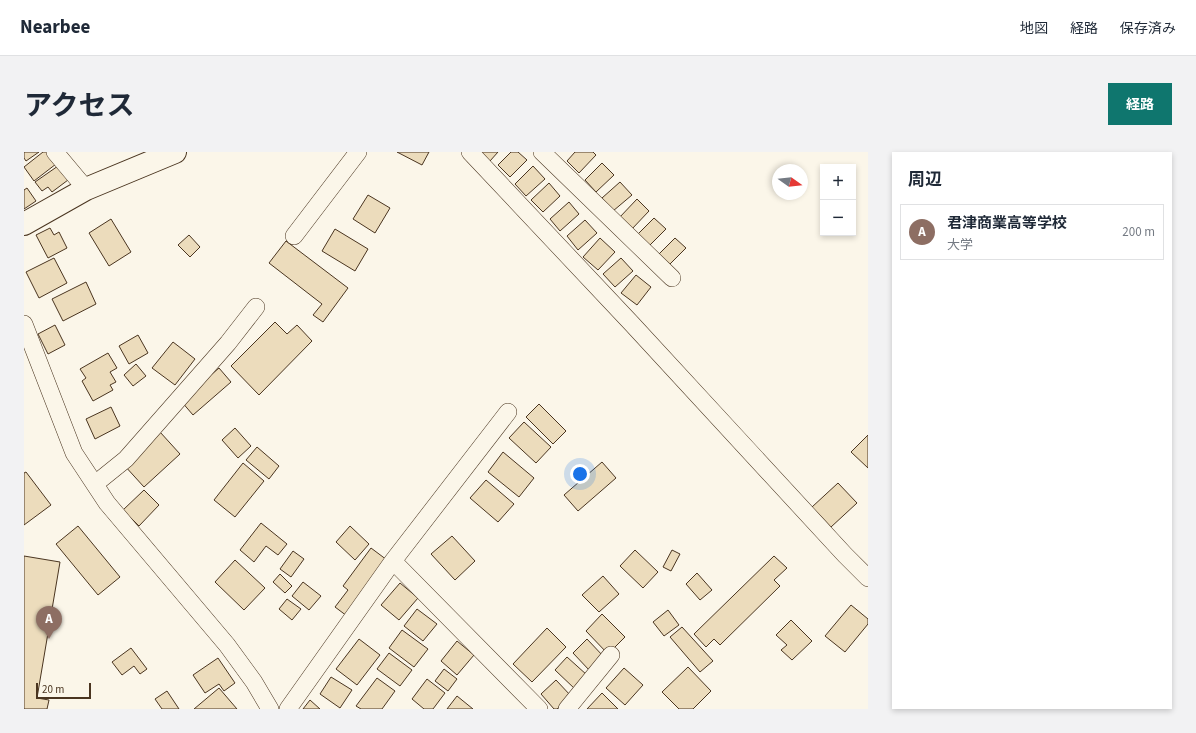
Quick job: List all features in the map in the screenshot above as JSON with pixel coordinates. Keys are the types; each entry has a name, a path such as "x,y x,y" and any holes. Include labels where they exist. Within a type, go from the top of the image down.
{"street":[{"path":"55,152 86,189"},
{"path":"24,224 86,189 175,152"},
{"path":"294,236 358,152"},
{"path":"470,152 868,578"},
{"path":"542,152 672,278"},
{"path":"95,484 126,459 228,343 256,306"},
{"path":"24,324 74,453 106,503 227,645 254,682 270,709"},
{"path":"288,709 393,561 508,412"},
{"path":"393,561 539,709"},
{"path":"567,709 611,655"}],"building":[{"path":"24,152 39,152 26,161 24,158"},
{"path":"43,152 47,152 56,164 34,181 24,167"},
{"path":"397,152 429,152 422,165"},
{"path":"481,152 498,152 490,161"},
{"path":"511,152 518,152 527,160 510,177 498,165"},
{"path":"575,152 593,152 596,155 579,173 567,161"},
{"path":"602,163 614,175 596,192 585,180"},
{"path":"58,166 68,180 52,192 48,187 42,191 35,182"},
{"path":"533,166 545,179 526,196 515,184"},
{"path":"620,182 632,195 613,211 602,198"},
{"path":"549,183 560,196 543,212 531,200"},
{"path":"27,188 36,201 24,209 24,190"},
{"path":"368,195 390,208 375,233 353,219"},
{"path":"637,199 649,211 631,230 619,218"},
{"path":"569,202 579,214 560,231 550,219"},
{"path":"654,218 666,229 648,247 637,235"},
{"path":"111,219 131,252 109,266 89,233"},
{"path":"585,220 597,233 578,250 567,236"},
{"path":"50,228 54,235 59,232 67,248 48,258 36,235"},
{"path":"335,229 368,249 355,271 322,251"},
{"path":"189,235 200,247 190,257 178,245"},
{"path":"600,238 615,252 598,270 583,257"},
{"path":"675,238 686,248 668,266 658,255"},
{"path":"286,241 348,288 323,322 313,315 322,304 269,263"},
{"path":"54,258 67,283 39,298 26,272"},
{"path":"621,258 633,271 615,287 603,274"},
{"path":"636,275 651,287 637,305 621,293"},
{"path":"86,282 96,304 63,321 52,299"},
{"path":"275,322 287,334 297,325 312,341 259,395 231,366"},
{"path":"55,325 65,345 48,354 38,334"},
{"path":"138,335 148,353 129,364 119,346"},
{"path":"173,342 195,359 175,385 152,368"},
{"path":"108,353 117,368 110,372 116,382 110,385 113,390 93,401 82,381 86,378 80,369"},
{"path":"136,364 146,376 133,386 124,375"},
{"path":"219,368 231,382 193,415 181,401"},
{"path":"539,404 566,431 553,444 526,417"},
{"path":"111,407 120,426 95,439 86,419"},
{"path":"524,422 551,447 536,463 509,438"},
{"path":"235,428 251,446 238,458 222,440"},
{"path":"160,432 180,454 144,487 124,465"},
{"path":"868,435 868,468 851,452"},
{"path":"257,447 279,466 269,479 246,460"},
{"path":"503,452 534,478 519,497 488,472"},
{"path":"602,462 616,478 578,511 564,495"},
{"path":"243,463 264,481 235,517 214,500"},
{"path":"26,472 51,505 24,525 24,473"},
{"path":"486,480 514,504 498,522 470,498"},
{"path":"838,483 857,503 831,527 812,507"},
{"path":"144,490 159,505 139,526 123,510"},
{"path":"261,523 287,544 278,555 266,546 254,562 240,550"},
{"path":"78,526 120,577 98,595 56,544"},
{"path":"350,526 369,544 355,560 336,542"},
{"path":"452,536 475,561 455,580 431,554"},
{"path":"371,548 391,563 351,619 335,607 348,590 343,586"},
{"path":"635,550 658,572 643,588 620,566"},
{"path":"672,550 680,554 671,571 663,567"},
{"path":"293,551 304,559 291,577 280,569"},
{"path":"24,556 60,562 37,698 49,700 47,709 24,709"},
{"path":"774,556 787,568 774,580 780,586 720,645 714,639 706,647 694,634"},
{"path":"235,560 265,588 244,610 215,582"},
{"path":"697,573 712,590 700,600 686,584"},
{"path":"280,574 292,586 285,593 273,582"},
{"path":"603,576 619,594 599,612 582,595"},
{"path":"303,582 321,596 309,610 292,596"},
{"path":"400,583 418,598 399,620 381,605"},
{"path":"287,599 301,609 292,620 279,609"},
{"path":"851,605 868,619 868,624 845,652 825,636"},
{"path":"417,609 437,624 423,641 404,626"},
{"path":"668,610 679,625 664,636 653,622"},
{"path":"602,614 625,637 608,654 586,631"},
{"path":"791,620 812,641 792,660 781,650 787,645 776,635"},
{"path":"682,627 713,661 700,672 670,637"},
{"path":"547,628 566,647 532,682 513,664"},
{"path":"402,630 428,649 414,667 389,648"},
{"path":"359,639 380,655 357,685 336,669"},
{"path":"587,639 604,657 590,671 573,653"},
{"path":"457,641 474,655 457,675 441,661"},
{"path":"131,648 147,669 140,674 134,666 122,675 112,662"},
{"path":"389,653 412,670 400,686 377,669"},
{"path":"567,657 587,675 575,689 555,670"},
{"path":"218,658 235,683 224,691 219,684 205,693 193,675"},
{"path":"688,667 711,691 693,709 679,709 662,692"},
{"path":"624,668 643,685 625,705 606,688"},
{"path":"444,669 457,679 448,691 435,681"},
{"path":"331,677 352,690 340,708 320,694"},
{"path":"377,678 395,691 382,709 361,709 356,706"},
{"path":"427,679 445,693 433,709 424,709 412,699"},
{"path":"556,680 571,696 557,709 554,709 541,694"},
{"path":"219,688 237,709 194,709"},
{"path":"167,691 179,709 162,709 155,699"},
{"path":"602,693 618,709 587,709"},
{"path":"457,696 473,709 447,709"},
{"path":"310,700 320,709 303,709"}],"place":[{"name":"君津商業高等学校","path":"49,639"}]}
